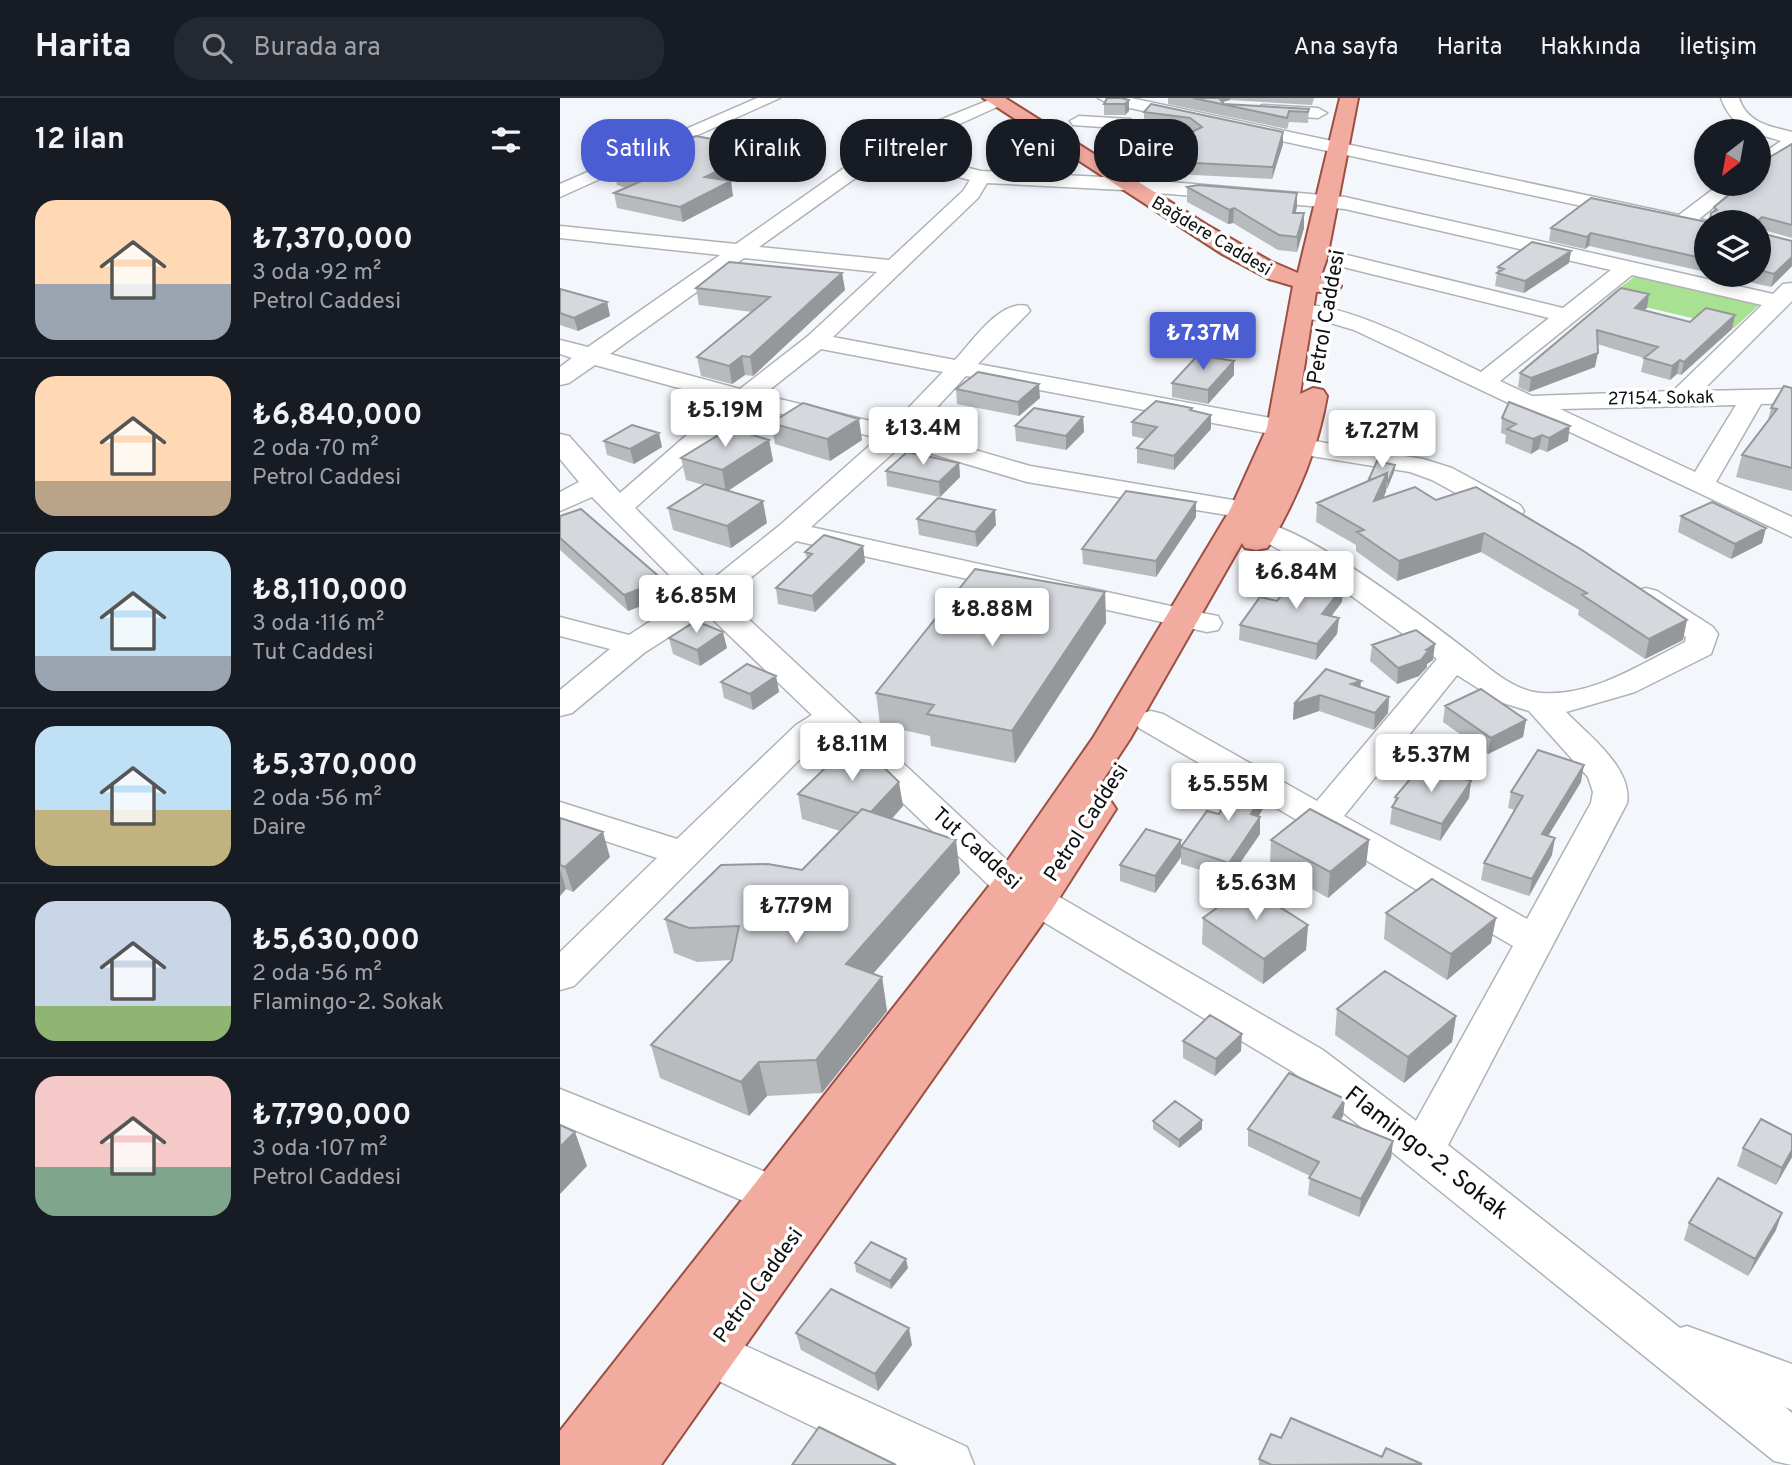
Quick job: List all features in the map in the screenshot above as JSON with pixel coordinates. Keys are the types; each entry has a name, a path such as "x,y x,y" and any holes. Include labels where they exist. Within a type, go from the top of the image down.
{"main road":[{"path":"1333,148 1366,98"},
{"name":"Bağdere Caddesi","path":"995,100 1123,184 1276,275 1321,291"},
{"path":"569,1455 692,1343 777,1196 1024,893 1111,740 1195,620 1254,520 1292,437 1321,291 1315,258 1336,202 1333,148 1323,101"},
{"name":"Petrol Caddesi","path":"627,1465 692,1343 1151,721 1195,620"}],"street":[{"path":"560,191 771,98"},
{"path":"1107,98 1154,102 1205,118 1333,148 1694,224"},
{"path":"1730,98 1733,113 1740,119 1792,140"},
{"path":"955,119 995,100"},
{"path":"1225,108 1323,101"},
{"path":"1080,121 1137,128 1154,102"},
{"path":"1198,127 1205,118"},
{"path":"1771,155 1792,140"},
{"path":"972,175 1123,184 1336,202 1628,268 1784,295"},
{"path":"619,508 746,397 816,341 971,194 981,177"},
{"path":"560,378 840,179"},
{"path":"1683,222 1717,196"},
{"path":"1555,214 1576,199"},
{"path":"1513,241 1535,228"},
{"path":"560,232 894,267"},
{"path":"1483,382 1628,268"},
{"path":"1321,291 1567,316"},
{"path":"1321,291 1362,325 1792,528"},
{"path":"1679,399 1784,295"},
{"path":"560,706 633,646 708,598 790,531 897,435 1005,321 1019,312"},
{"path":"816,341 961,367 1383,458 1432,471 1533,523"},
{"path":"560,347 897,435 1027,474 1254,520 1339,573 1488,682 1540,704 1599,766 1611,792 1609,803 1422,1152"},
{"name":"27154. Sokak","path":"1530,402 1792,396"},
{"path":"1701,484 1753,397"},
{"name":"Tut Caddesi","path":"560,442 595,484 708,598 1024,893"},
{"path":"560,503 595,484"},
{"path":"790,531 1195,620"},
{"path":"1540,704 1613,690 1700,647 1702,634 1623,582"},
{"path":"560,626 633,646"},
{"path":"1322,819 1438,674 1457,658"},
{"path":"560,976 808,732 832,716"},
{"path":"1151,721 1535,941"},
{"path":"560,814 683,854"},
{"name":"Flamingo-2. Sokak","path":"1024,893 1308,1061 1573,1269 1648,1333 1792,1444"},
{"path":"560,1106 777,1196"},
{"path":"1648,1333 1792,1387"},
{"path":"692,1343 948,1465"}],"green space":[{"path":"1635,276 1760,304 1734,328 1607,298"}],"building":[{"path":"1107,98 1129,100 1125,104 1104,104"},
{"path":"1193,98 1219,98 1224,104 1309,109 1308,112 1289,111 1287,118"},
{"path":"1151,104 1283,132 1273,167 1198,163 1198,129 1202,127 1198,124 1198,119 1144,112"},
{"path":"695,136 709,139 709,175 705,177 709,178 709,182 729,182 680,207 614,193 639,182 695,182"},
{"path":"1792,144 1792,225 1771,219 1771,210 1717,210 1714,207 1727,196 1771,196 1771,156"},
{"path":"1198,185 1297,193 1293,213 1304,213 1297,237 1279,235 1234,208 1229,210 1187,187"},
{"path":"1591,198 1694,219 1694,256 1591,233 1587,237 1551,228"},
{"path":"1771,236 1792,241 1792,257 1774,274 1771,273"},
{"path":"1532,242 1571,251 1525,281 1497,273 1504,269 1498,267"},
{"path":"729,262 842,273 750,357 742,356 729,366 697,357 770,297 696,288"},
{"path":"1621,288 1649,294 1635,308 1690,322 1706,308 1735,315 1684,362 1680,360 1672,366 1644,358 1658,347 1597,330 1598,353 1531,378 1520,373"},
{"path":"560,289 607,302 574,318 560,313"},
{"path":"1198,355 1234,361 1208,390 1172,383"},
{"path":"978,372 1039,384 1018,402 956,389"},
{"path":"1784,386 1792,388 1792,468 1742,455 1777,409 1771,408"},
{"path":"1156,401 1211,415 1174,456 1137,448 1157,427 1132,422"},
{"path":"1509,402 1570,426 1549,438 1542,435 1533,439 1507,429 1516,424 1502,418"},
{"path":"803,403 859,419 827,439 771,423"},
{"path":"1034,408 1083,417 1066,436 1015,426"},
{"path":"632,425 659,433 630,449 604,441"},
{"path":"730,428 769,440 722,470 681,458"},
{"path":"907,452 959,463 939,482 886,471"},
{"path":"1377,461 1395,465 1388,482 1387,473 1369,479"},
{"path":"1387,473 1374,501 1415,487 1436,500 1476,487 1582,550 1687,620 1649,639 1582,595 1587,593 1484,533 1399,561 1357,532 1364,530 1317,503"},
{"path":"705,484 763,501 727,526 668,508"},
{"path":"1126,491 1196,502 1156,561 1082,549"},
{"path":"938,498 995,510 975,532 917,519"},
{"path":"1712,502 1766,528 1735,544 1681,516"},
{"path":"581,509 663,580 624,595 560,538 560,516"},
{"path":"824,535 863,546 812,596 776,588 812,554 805,552"},
{"path":"975,569 1105,592 1012,731 927,714 934,705 876,693"},
{"path":"1299,575 1343,587 1322,614 1339,618 1317,644 1240,625 1260,597 1277,601"},
{"path":"696,621 723,632 697,650 669,638"},
{"path":"1416,630 1435,644 1426,650 1428,651 1421,660 1398,668 1372,645"},
{"path":"747,664 776,676 750,694 721,682"},
{"path":"1326,669 1361,681 1351,684 1389,697 1375,713 1320,695 1294,704"},
{"path":"1481,689 1526,720 1491,738 1445,706"},
{"path":"844,750 876,760 899,782 871,812 862,809 858,813 798,794"},
{"path":"1538,750 1584,765 1542,834 1555,838 1532,879 1484,863 1523,796 1511,792"},
{"path":"1422,765 1471,781 1442,824 1392,807 1398,798 1395,797"},
{"path":"1242,774 1266,788 1251,814 1260,817 1229,863 1181,847 1207,811 1219,814"},
{"path":"862,809 956,840 846,964 882,977 816,1060 759,1062 741,1082 651,1045 732,960 739,926 689,928 665,919 721,865 768,864 802,870"},
{"path":"1310,809 1369,840 1330,872 1271,840"},
{"path":"560,818 603,832 565,867 560,865"},
{"path":"1146,829 1181,840 1155,876 1120,865"},
{"path":"1432,879 1496,918 1451,954 1386,913"},
{"path":"1247,886 1308,925 1264,959 1203,918"},
{"path":"1385,971 1456,1016 1408,1057 1337,1009"},
{"path":"1210,1015 1242,1034 1216,1059 1183,1041"},
{"path":"1289,1073 1345,1099 1333,1117 1393,1141 1361,1199 1309,1178 1319,1162 1248,1129"},
{"path":"1175,1101 1202,1120 1179,1140 1153,1121"},
{"path":"1761,1119 1792,1135 1792,1150 1782,1168 1743,1148"},
{"path":"560,1125 575,1132 560,1147"},
{"path":"1718,1178 1782,1213 1755,1259 1689,1223"},
{"path":"871,1242 906,1259 890,1281 855,1263"},
{"path":"831,1289 909,1328 875,1374 796,1333"},
{"path":"1291,1418 1382,1457 1386,1448 1422,1464 1269,1465 1259,1459 1271,1434 1281,1438"},
{"path":"819,1427 896,1465 792,1465"}]}
